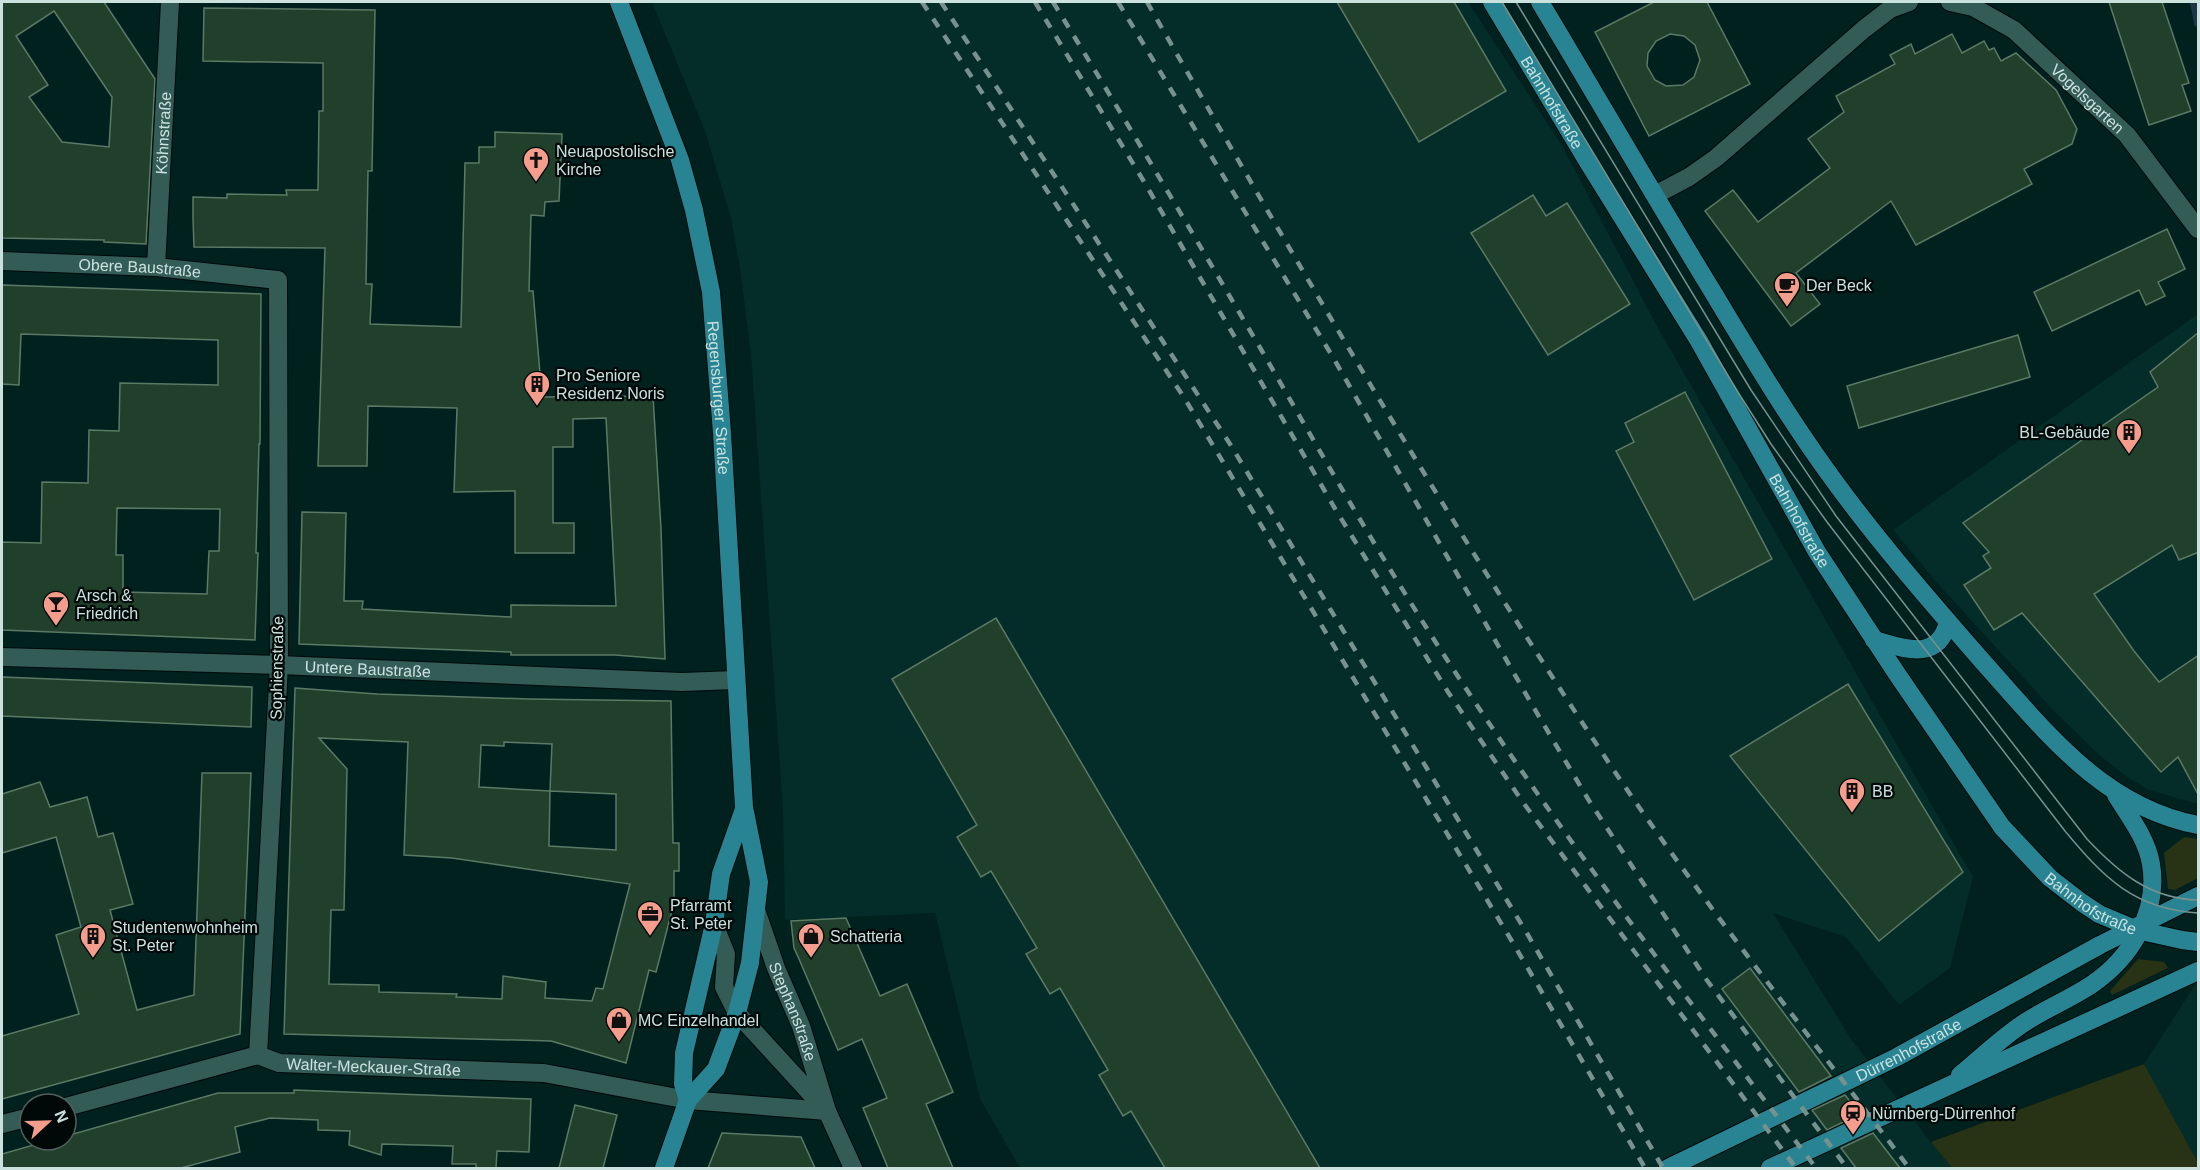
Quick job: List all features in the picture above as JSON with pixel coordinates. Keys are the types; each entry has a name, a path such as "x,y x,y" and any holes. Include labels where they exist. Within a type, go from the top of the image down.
{"main road":[{"name":"Regensburger Straße","path":"619,2 680,160 694,210 709,283 722,433 744,807 759,882 750,963 737,1013 717,1070 688,1100 664,1168"},
{"name":"Bahnhofstraße","path":"1492,2 1699,341 1817,552 1874,640 2002,827 2050,878 2081,902 2111,920 2182,940 2199,942"},
{"path":"1540,2 1760,369 1813,452 1875,533 1948,622 2045,731 2081,766 2113,791 2155,814 2199,825"},
{"path":"1874,640 1908,649 1925,649 1940,639 1948,622"},
{"name":"Dürrenhofstraße","path":"1940,1091 2023,1023 2080,992 2104,975 2124,953 2139,927 2152,890 2151,864 2142,839 2113,791"},
{"name":"Regensburger Straße","path":"688,1100 683,1084 684,1053 714,924 721,874 744,807"},
{"name":"Dürrenhofstraße","path":"1668,1168 1944,1032 2199,896"},
{"name":"Dürrenhofstraße","path":"1770,1168 2199,971"}],"street":[{"name":"Köhnstraße","path":"156,267 170,2"},
{"path":"1655,195 1689,177 1716,158 1864,29 1890,9 1909,2"},
{"name":"Vogelsgarten","path":"1950,2 1973,7 2014,30 2127,135 2199,229"},
{"name":"Obere Baustraße","path":"2,261 156,267 278,280"},
{"name":"Sophienstraße","path":"258,1055 279,665 278,280"},
{"name":"Untere Baustraße","path":"2,657 279,665 682,682 735,680"},
{"name":"Stephanstraße","path":"757,913 776,968 801,1026 827,1111 853,1168"},
{"name":"Regensburger Straße","path":"714,924 726,954 724,987 737,1013"},
{"name":"Stephanstraße","path":"737,1013 827,1111"},
{"path":"78,1104 258,1055"},
{"name":"Walter-Meckauer-Straße","path":"258,1055 279,1063 544,1073 688,1100"},
{"path":"688,1100 827,1111"},
{"path":"2,1124 18,1120"}],"shaded area":[{"path":"652,2 1468,2 1561,144 1657,326 1973,877 1950,968 1899,1005 1846,937 1773,913 1851,1039 1931,1142 2144,1064 2198,980 2198,1168 1020,1168 980,1099 935,913 785,920 783,810 751,355 740,268 731,218 705,131"},
{"path":"2198,314 2198,804 2149,790 2130,779 2099,755 2051,708 1940,586 1893,530"},
{"path":"2184,837 2198,839 2198,878 2175,890 2168,889 2164,853"},
{"path":"2138,959 2164,962 2168,968 2112,995 2110,991"},
{"path":"2144,1064 2198,1163 2198,1168 1952,1168 1931,1142"}],"building":[{"path":"2,2 104,2 155,79 146,244 104,242 104,240 2,238","holes":["54,11 112,97 109,147 62,142 29,97 48,85 16,36"]},
{"path":"1337,2 1454,2 1506,91 1419,142"},
{"path":"1654,2 1707,2 1750,84 1649,136 1595,32","holes":["1670,34 1684,36 1695,45 1700,60 1694,77 1683,85 1666,86 1655,80 1647,66 1648,53 1656,41"]},
{"path":"2109,2 2162,2 2189,83 2182,85 2191,111 2149,125"},
{"path":"204,8 375,10 372,171 368,171 366,284 372,284 370,324 461,327 465,163 479,163 479,147 495,147 495,132 562,134 559,201 545,202 544,216 531,215 529,291 533,291 542,397 653,396 661,529 665,659 615,655 511,655 511,652 299,644 302,512 346,513 344,601 363,601 362,609 511,617 511,605 616,606 606,418 573,419 573,447 553,447 553,523 574,523 574,553 515,553 515,491 454,492 457,408 368,406 367,466 318,466 325,248 194,247 193,197 227,198 227,194 287,195 286,190 318,190 319,111 323,111 323,63 203,61"},
{"path":"1952,34 1962,53 1984,41 1989,50 1994,48 2001,61 2016,53 2056,90 2077,129 2072,144 2024,169 2032,184 1916,245 1891,201 1796,273 1820,304 1791,326 1705,211 1733,190 1758,222 1830,168 1808,139 1844,112 1836,96 1895,64 1890,55 1911,44 1915,54"},
{"path":"1533,195 1546,216 1567,203 1630,304 1548,355 1471,233"},
{"path":"2167,229 2185,269 2158,282 2165,296 2146,305 2139,290 2052,331 2034,292"},
{"path":"2,285 261,294 255,640 2,630 2,542 41,543 42,482 88,483 89,430 119,431 120,383 218,385 218,340 21,334 19,385 2,384","holes":["117,508 220,509 219,551 209,551 207,594 123,592 123,555 116,555"]},
{"name":"BL-Gebäude","path":"2199,332 2199,552 2179,560 2172,545 2094,594 2159,682 2199,655 2199,796 2178,757 2161,772 2022,613 1994,630 1964,585 1991,568 1983,556 1989,552 1963,523 2158,387 2150,372"},
{"path":"2018,335 2030,377 1859,428 1847,386"},
{"path":"1685,392 1772,559 1694,600 1616,451 1634,442 1625,423"},
{"path":"996,618 1320,1168 1165,1168 1131,1111 1123,1116 1099,1075 1108,1070 1060,988 1050,994 1026,954 1037,948 991,871 981,877 957,837 977,825 892,679"},
{"path":"2,677 252,687 251,727 2,716"},
{"name":"BB","path":"1848,684 1963,872 1879,941 1730,756"},
{"path":"295,688 377,694 671,701 673,843 679,843 679,871 674,871 674,903 656,972 649,970 626,1063 551,1041 284,1034","holes":["319,738 408,742 404,855 452,858 630,884 603,989 596,988 592,1001 545,998 546,982 503,976 502,999 456,997 457,994 379,992 379,985 329,984 331,910 344,910 347,769","504,742 552,744 550,791 479,787 481,745 504,746","550,791 616,794 616,850 549,846"]},
{"name":"Studentenwohnheim St. Peter","path":"202,773 251,773 240,1034 28,1092 18,1092 18,1095 2,1099 2,1036 79,1014 56,935 81,927 56,837 2,853 2,794 40,782 50,807 87,797 98,837 113,833 133,904 110,910 137,1010 194,995"},
{"path":"846,918 880,996 907,984 953,1092 926,1104 953,1168 888,1168 863,1108 887,1098 862,1039 838,1050 794,948 791,921"},
{"path":"1750,968 1831,1076 1799,1092 1722,989"},
{"path":"294,1090 531,1099 529,1152 497,1151 496,1168 476,1168 476,1164 452,1164 453,1146 382,1144 381,1155 349,1145 350,1131 318,1130 318,1120 270,1118 235,1127 240,1152 181,1168 2,1168 2,1154 18,1149 18,1152 78,1152 78,1133 218,1093 294,1093"},
{"path":"1845,1095 1860,1114 1827,1130 1812,1110"},
{"path":"575,1105 617,1115 603,1168 559,1168"},
{"path":"722,1133 801,1137 815,1168 708,1168"},
{"path":"1873,1133 1900,1168 1856,1168 1841,1148"}],"waterway":[{"path":"2194,2 2198,23"}],"tram line":[{"path":"1502,2 1741,397 1771,444 1827,522 2065,831 2093,863 2107,877 2138,898 2156,905 2198,913"},
{"path":"1516,2 1751,390 1836,516 2087,839 2123,873 2136,882 2165,895 2198,900"}],"railway":[{"path":"922,2 1185,399 1513,943 1645,1168"},
{"path":"941,2 1230,444 1528,935 1663,1168"},
{"path":"1035,2 1143,180 1337,512 1448,692 1522,801 1796,1168"},
{"path":"1053,2 1184,219 1334,476 1461,681 1590,867 1816,1168"},
{"path":"1118,2 1334,359 1588,799 1706,979 1847,1168"},
{"path":"1147,2 1422,470 1479,563 1597,745 1671,853 1909,1168"}],"place":[{"name":"Neuapostolische Kirche","path":"536,183"},
{"name":"Der Beck","path":"1787,308"},
{"name":"Pro Seniore Residenz Noris","path":"537,407"},
{"name":"BL-Gebäude","path":"2129,455"},
{"name":"Arsch & Friedrich","path":"56,627"},
{"name":"BB","path":"1852,814"},
{"name":"Pfarramt St. Peter","path":"650,937"},
{"name":"Studentenwohnheim St. Peter","path":"93,959"},
{"name":"Schatteria","path":"811,959"},
{"name":"MC Einzelhandel","path":"619,1043"},
{"name":"Nürnberg-Dürrenhof","path":"1853,1136"}]}
